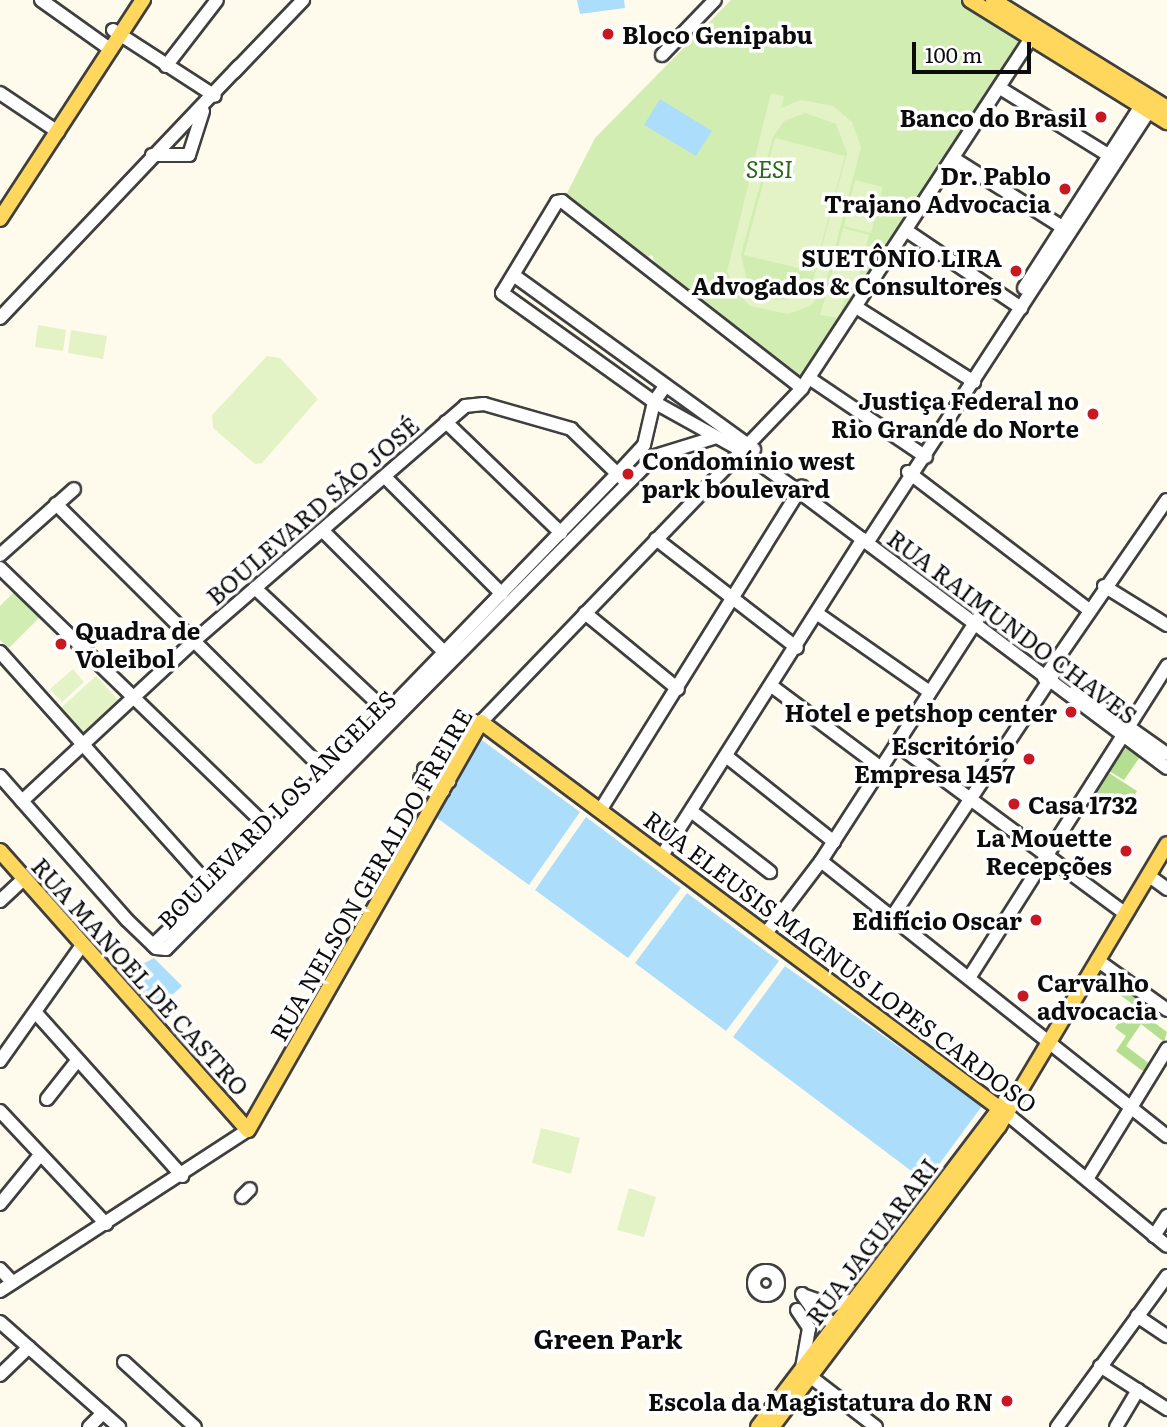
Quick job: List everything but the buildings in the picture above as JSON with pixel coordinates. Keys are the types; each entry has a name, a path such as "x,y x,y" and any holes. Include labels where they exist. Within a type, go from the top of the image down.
{"main road":[{"path":"1,212 140,0"},
{"path":"970,0 1167,122"},
{"path":"993,0 1167,108"},
{"name":"RUA NELSON GERALDO FREIRE","path":"248,1130 481,722"},
{"name":"RUA ELEUSIS MAGNUS LOPES CARDOSO","path":"481,722 663,854 1004,1111"},
{"name":"RUA JAGUARARI","path":"772,1427 806,1375 1023,1084 1167,844"},
{"name":"RUA MANOEL DE CASTRO","path":"0,851 248,1130"},
{"name":"RUA JAGUARARI","path":"841,1329 854,1300 1004,1111"},
{"name":"RUA JAGUARARI","path":"758,1427 806,1375"}],"street":[{"path":"41,0 107,47"},
{"path":"166,66 217,0"},
{"path":"0,318 152,155 303,0"},
{"path":"662,55 715,0"},
{"path":"117,33 213,95"},
{"name":"RUA NELSON GERALDO FREIRE","path":"481,722 806,383 1031,38"},
{"path":"1000,88 1112,158"},
{"path":"0,93 54,130"},
{"path":"152,155 189,155 198,119 213,95"},
{"path":"663,854 1145,109"},
{"path":"175,153 180,129"},
{"path":"953,158 1066,230"},
{"path":"516,277 557,202 562,201 806,383 923,455"},
{"path":"907,231 1018,305"},
{"name":"RUA RAIMUNDO CHAVES","path":"745,448 713,438 654,402 502,295 516,277 548,299 1049,676 1126,731 1167,754"},
{"path":"534,318 548,299"},
{"path":"856,307 970,380"},
{"path":"591,358 602,339"},
{"name":"BOULEVARD LOS ANGELES","path":"181,928 623,478 644,445 654,402 665,386"},
{"name":"BOULEVARD SÃO JOSÉ","path":"22,801 194,641 446,422 476,403 553,421 571,429 623,478"},
{"path":"446,422 561,533"},
{"name":"BOULEVARD LOS ANGELES","path":"489,616 502,594 561,533 623,478 655,456 713,438"},
{"path":"644,445 655,456"},
{"path":"910,474 1088,609"},
{"path":"385,477 502,594"},
{"path":"0,555 74,489"},
{"path":"601,809 800,489"},
{"path":"892,917 1049,676 1088,609 1167,500"},
{"path":"56,504 326,772"},
{"path":"323,531 445,653"},
{"path":"656,539 797,648"},
{"path":"0,568 271,831"},
{"path":"1104,586 1167,625"},
{"path":"255,588 387,712"},
{"path":"585,613 678,689"},
{"path":"818,614 930,692"},
{"path":"767,932 834,842 976,621"},
{"name":"BOULEVARD LOS ANGELES","path":"374,734 387,712 445,653 467,638"},
{"path":"0,652 213,889"},
{"path":"969,978 1167,666"},
{"path":"773,687 799,711 880,767"},
{"name":"RUA RAIMUNDO CHAVES","path":"1126,731 1167,768"},
{"path":"896,744 1126,914"},
{"name":"BOULEVARD LOS ANGELES","path":"22,801 153,945 166,949 213,889 326,772 350,756"},
{"path":"726,757 834,842"},
{"path":"422,774 446,786"},
{"path":"0,776 22,801"},
{"path":"691,811 770,872"},
{"path":"821,861 1167,1136"},
{"path":"1148,875 1167,889"},
{"path":"0,901 24,879"},
{"path":"0,1061 4,1045 36,1013 82,945"},
{"path":"1097,960 1167,1010"},
{"path":"36,1013 182,1176"},
{"path":"1087,1179 1167,1049"},
{"path":"47,1099 78,1061"},
{"path":"0,1111 106,1224"},
{"name":"RUA ELEUSIS MAGNUS LOPES CARDOSO","path":"1004,1111 1167,1246"},
{"name":"RUA NELSON GERALDO FREIRE","path":"0,1291 182,1176 248,1130"},
{"path":"0,1204 40,1154"},
{"path":"1154,1236 1167,1216"},
{"path":"0,1269 12,1282"},
{"path":"1058,1427 1167,1276"},
{"path":"841,1329 811,1307 802,1294 831,1305 854,1300"},
{"path":"797,1310 809,1328 806,1375 876,1427"},
{"path":"1138,1316 1167,1336"},
{"path":"0,1322 119,1427"},
{"path":"0,1375 29,1348"},
{"path":"124,1362 195,1427"},
{"path":"1100,1366 1167,1409"},
{"path":"1116,1427 1138,1390"},
{"path":"89,1427 103,1413"}],"green space":[{"name":"SESI","path":"731,0 960,0 1024,40 803,381 656,265 652,255 647,257 566,195 595,138"},
{"path":"771,93 784,96 781,108 801,100 833,106 852,122 861,147 824,291 810,306 788,314 750,306 737,292 727,271","holes":["805,113 836,124 847,153 812,284 788,300 766,299 748,286 741,254 773,137 784,121"]},
{"path":"775,138 845,156 814,272 744,255"},
{"path":"855,180 883,187 871,233 844,226"},
{"path":"843,228 869,235 857,283 831,276"},
{"path":"831,278 849,283 839,318 820,315"},
{"path":"38,325 66,330 63,351 35,347"},
{"path":"71,330 107,336 103,359 68,353"},
{"path":"267,356 280,358 318,399 262,463 255,464 213,428 212,415"},
{"path":"15,591 41,616 9,648 0,640 0,606"},
{"path":"73,669 84,682 62,702 50,689"},
{"path":"96,676 118,700 84,732 61,708"},
{"path":"1129,744 1142,754 1124,780 1109,771"},
{"path":"1109,773 1137,791 1124,812 1094,794"},
{"path":"1102,967 1148,1001 1140,1012 1167,1032 1164,1042 1141,1024 1126,1046 1150,1064 1144,1072 1116,1051 1126,1036 1115,1028 1131,1003 1096,978"},
{"path":"541,1128 580,1138 571,1174 532,1163"},
{"path":"629,1188 656,1197 644,1237 617,1230"}],"water":[{"path":"577,0 624,0 625,8 580,14"},
{"path":"660,99 712,131 696,156 644,125"},
{"path":"479,738 580,812 529,885 437,818"},
{"path":"586,817 681,888 628,958 535,890"},
{"path":"687,893 779,961 726,1031 635,963"},
{"path":"154,958 182,986 158,1008 125,973"},
{"path":"785,966 982,1106 926,1182 733,1037"}],"place":[{"name":"Bloco Genipabu","path":"608,34"},
{"name":"Banco do Brasil","path":"1101,117"},
{"name":"Dr. Pablo Trajano Advocacia","path":"1065,189"},
{"name":"SUETÔNIO LIRA Advogados & Consultores","path":"1016,271"},
{"name":"Justiça Federal no Rio Grande do Norte","path":"1093,414"},
{"name":"Condomínio west park boulevard","path":"628,474"},
{"name":"Quadra de Voleibol","path":"61,644"},
{"name":"Hotel e petshop center","path":"1071,712"},
{"name":"Escritório Empresa 1457","path":"1029,759"},
{"name":"Casa 1732","path":"1014,804"},
{"name":"La Mouette Recepções","path":"1126,851"},
{"name":"Edifício Oscar","path":"1036,920"},
{"name":"Carvalho advocacia","path":"1023,996"},
{"name":"Escola da Magistatura do RN","path":"1007,1401"}],"district":[{"name":"Green Park","path":"608,1338"}]}
